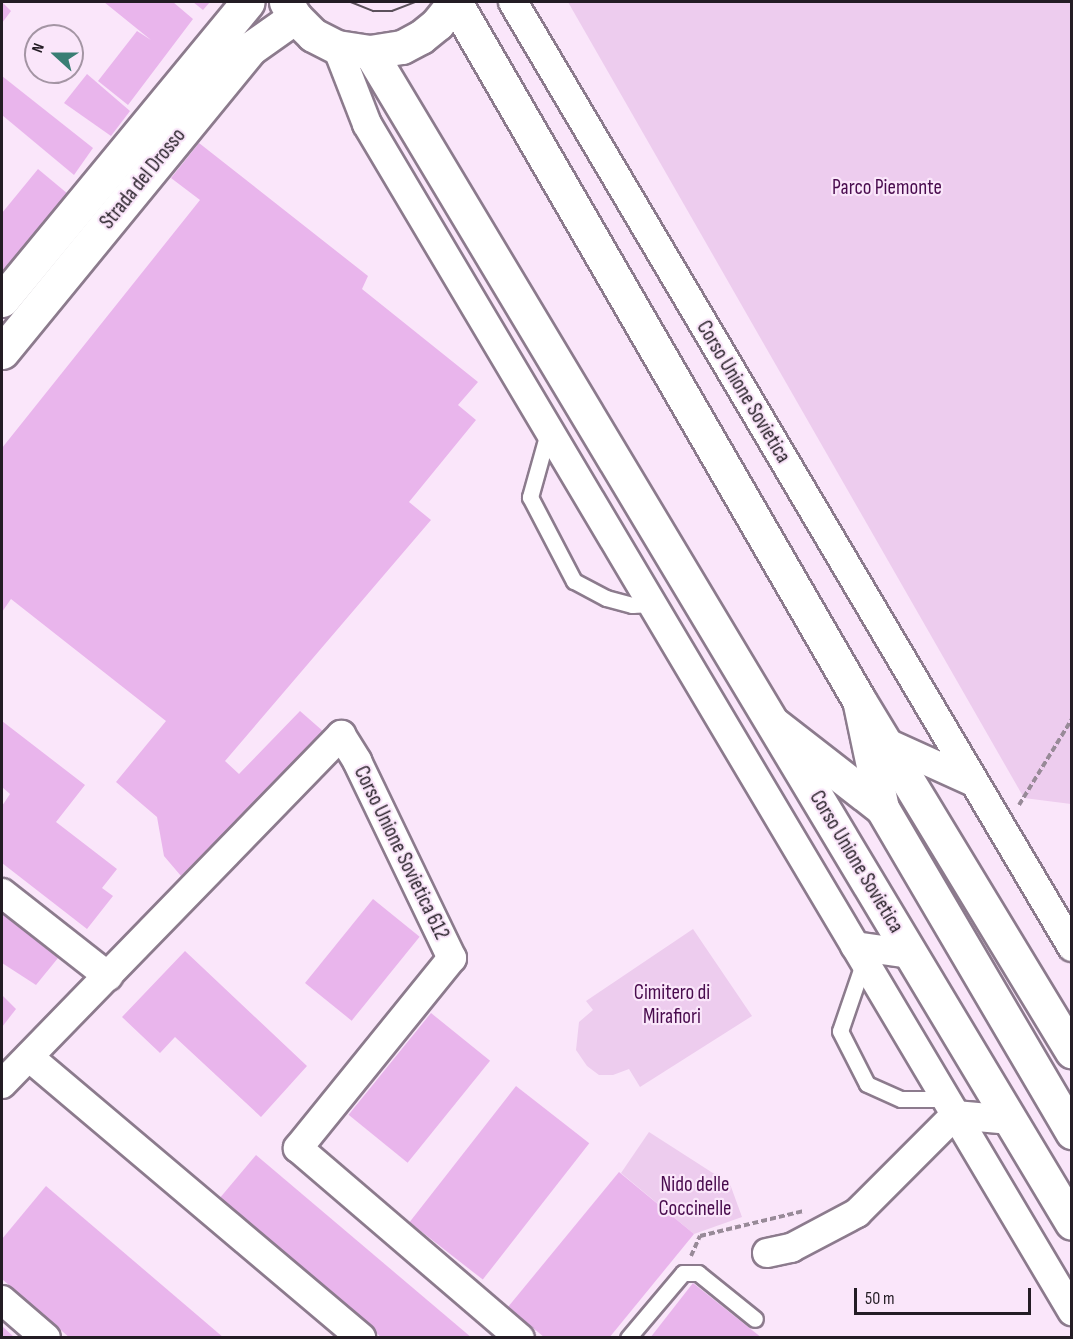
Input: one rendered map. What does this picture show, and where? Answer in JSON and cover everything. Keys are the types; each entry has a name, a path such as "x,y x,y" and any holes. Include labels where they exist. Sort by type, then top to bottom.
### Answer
{"main road":[{"name":"Strada del Drosso","path":"2,300 248,2"},
{"path":"291,10 313,35 337,47 370,52 402,47 421,37 437,24 455,2 859,700 1071,1052"},
{"name":"Strada del Drosso","path":"2,352 251,48 291,10"},
{"name":"Corso Unione Sovietica","path":"370,52 1071,1223"},
{"path":"859,700 882,808 1071,1132"},
{"path":"772,723 882,808"}],"street":[{"name":"Corso Unione Sovietica","path":"513,2 1071,947"},
{"name":"Corso Unione Sovietica","path":"337,47 367,124 1071,1311"},
{"path":"544,422 560,369"},
{"name":"Corso Unione Sovietica 612","path":"3,1080 108,976 341,735 357,761 452,958 298,1148 520,1338"},
{"path":"885,742 973,782"},
{"path":"2,893 108,976"},
{"name":"Corso Unione Sovietica","path":"860,954 911,954"},
{"path":"28,1057 361,1338"},
{"path":"767,1253 791,1248 857,1213 950,1107 1011,1120"},
{"path":"2,1300 46,1338"}],"lane":[{"path":"544,422 530,497 574,581 606,598 632,605 652,604"},
{"path":"860,954 840,1031 867,1084 901,1099 950,1107"},
{"path":"628,1338 683,1273 698,1273 755,1319"}],"path":[{"path":"1003,831 1071,719"},
{"path":"683,1273 700,1236 748,1222"}],"green space":[{"name":"Parco Piemonte","path":"568,2 1071,2 1071,804 1024,798"},
{"name":"Cimitero di Mirafiori","path":"693,929 752,1016 640,1087 629,1069 613,1075 599,1075 587,1066 576,1050 579,1022 593,1010 586,1001"},
{"name":"Nido delle Coccinelle","path":"649,1132 730,1184 742,1217 694,1234 621,1173"}],"building":[{"path":"2,2 11,11 2,23"},
{"path":"104,2 173,2 193,19 128,105 98,81 137,31 151,40"},
{"path":"193,2 210,2 203,10"},
{"path":"87,74 130,111 111,136 64,103 79,84 84,84"},
{"path":"2,76 93,148 74,175 2,115"},
{"path":"199,143 368,276 362,289 478,382 458,405 476,420 409,502 431,520 225,761 239,774 300,711 324,732 181,876 164,856 157,817 116,782 166,721 11,599 2,612 2,448 200,200 171,178"},
{"path":"38,169 68,194 2,275 2,213"},
{"path":"2,721 85,785 56,822 117,869 102,888 113,896 87,929 2,863 2,806 10,794 2,787"},
{"path":"373,899 420,937 352,1021 305,983"},
{"path":"2,912 58,958 36,985 2,963"},
{"path":"185,951 307,1066 261,1117 175,1037 160,1053 122,1017"},
{"path":"2,995 16,1009 2,1027"},
{"path":"431,1013 490,1061 408,1163 349,1115"},
{"path":"516,1086 589,1143 483,1280 409,1222"},
{"path":"256,1155 472,1338 382,1338 219,1199"},
{"path":"619,1172 694,1234 609,1338 545,1338 508,1307"},
{"path":"46,1186 224,1338 70,1338 2,1279 2,1239"},
{"path":"693,1283 762,1338 650,1338"},
{"path":"2,1326 15,1338 2,1338"}],"tram line":[{"path":"351,2 373,11 392,11 415,2"}]}
